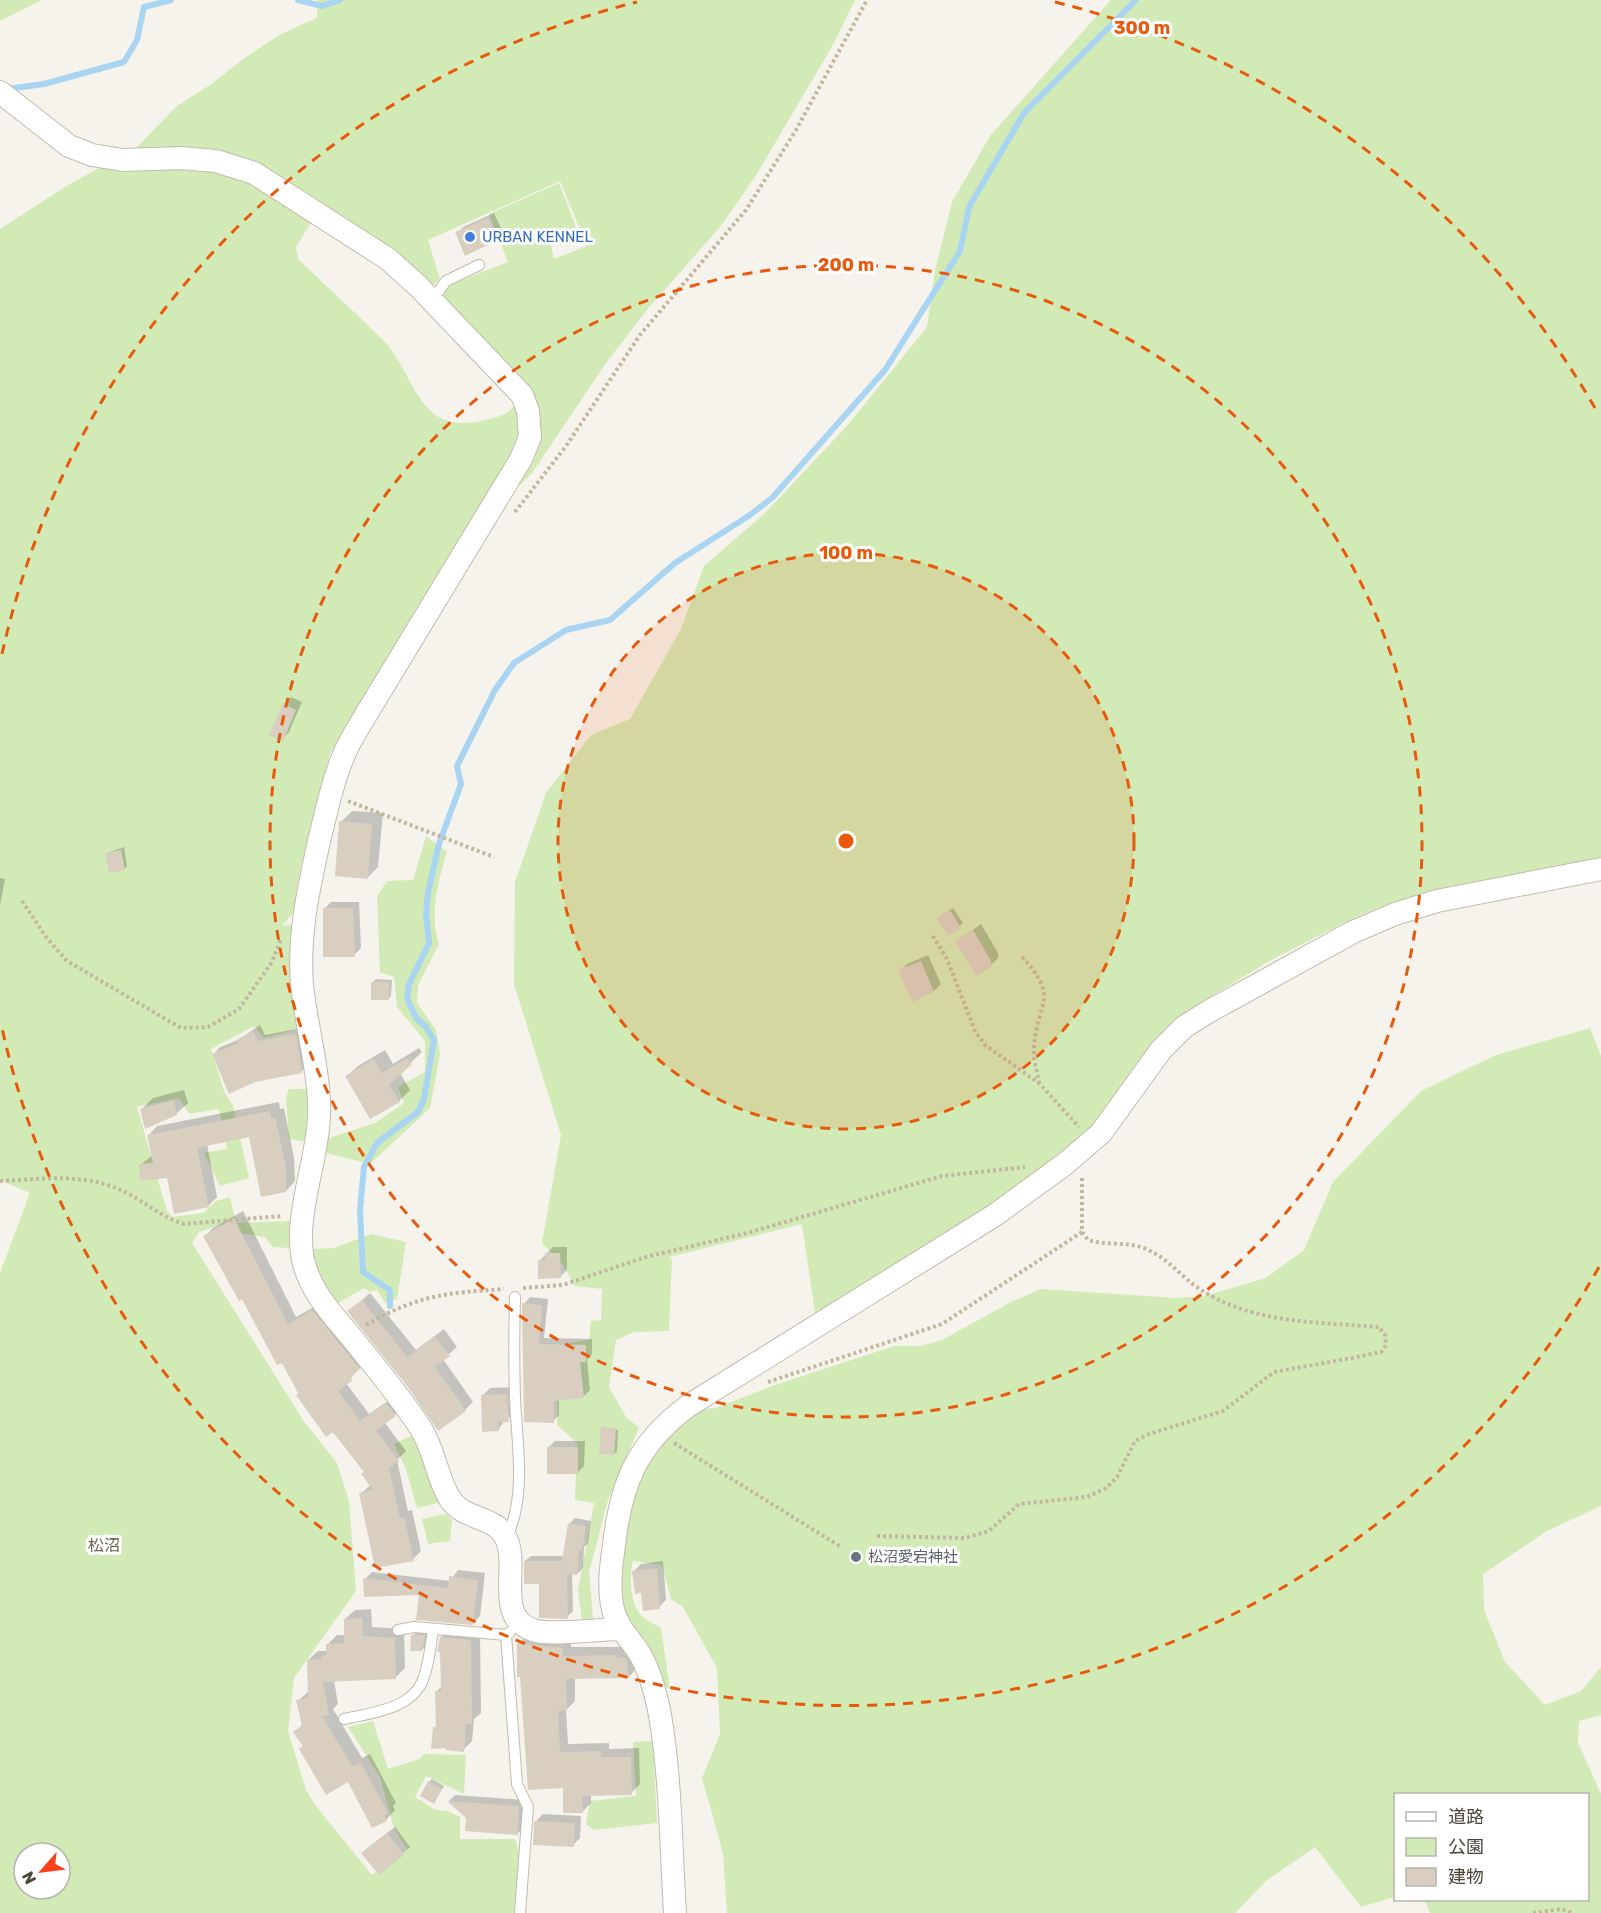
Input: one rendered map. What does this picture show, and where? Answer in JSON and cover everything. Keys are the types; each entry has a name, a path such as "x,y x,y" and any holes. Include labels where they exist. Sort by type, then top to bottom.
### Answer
{"street":[{"path":"0,92 69,146 92,155 123,160 181,158 216,161 254,173 388,260 432,301 522,395 528,411 530,437 521,459 367,713 344,755 330,796 303,913 300,945 302,985 320,1113 317,1147 301,1238 303,1260 311,1285 323,1304 350,1335 420,1427 432,1448 449,1498 459,1508 497,1527 506,1539 510,1553 510,1602 513,1630 535,1632 621,1629"},
{"path":"675,1913 661,1721 642,1656 621,1629 613,1609 610,1571 618,1514 636,1461 656,1432 688,1406 995,1215 1087,1145 1107,1125 1161,1050 1184,1027 1353,932 1395,914 1437,901 1601,869"}],"lane":[{"path":"432,301 446,280 479,265"},
{"path":"506,1539 516,1516 520,1487 514,1364 516,1293"},
{"path":"398,1629 414,1627 433,1631 513,1630 517,1784 528,1807 520,1913"},
{"path":"344,1719 390,1709 418,1689 424,1680 433,1631"}],"path":[{"path":"509,519 542,479 640,335 746,210 796,130 867,0"},
{"path":"330,796 370,808 494,857"},
{"path":"22,901 40,930 67,961 181,1028 208,1027 238,1009 272,962 284,932 293,920 303,913"},
{"path":"877,1536 965,1538 989,1531 1019,1504 1087,1497 1106,1488 1117,1477 1135,1441 1149,1434 1223,1411 1274,1372 1316,1367 1381,1352 1386,1345 1386,1335 1379,1327 1284,1320 1245,1312 1200,1290 1167,1260 1149,1250 1136,1245 1088,1240 1083,1232 1087,1145 1039,1083 985,1045 975,1031 947,959 933,936"},
{"path":"1022,957 1037,973 1045,990 1034,1047 1039,1083"},
{"path":"516,1293 573,1282 646,1257 751,1232 942,1176 1032,1167"},
{"path":"0,1181 61,1178 94,1181 128,1194 172,1221 184,1224 304,1215"},
{"path":"762,1385 942,1324 1083,1232"},
{"path":"350,1335 397,1307 422,1298 505,1289"},
{"path":"656,1432 842,1547"},
{"path":"1533,1913 1562,1908 1572,1913"}],"green space":[{"path":"0,0 42,0 0,21"},
{"path":"317,0 855,0 834,43 755,177 720,227 646,311 606,363 532,473 450,554 330,754 300,871 293,913 282,926 295,924 298,1029 264,1038 254,1026 211,1049 224,1091 233,1106 249,1178 220,1186 204,1153 227,1149 219,1109 189,1114 179,1098 137,1107 167,1211 173,1217 203,1213 216,1201 230,1197 236,1223 291,1221 289,1248 273,1247 265,1237 240,1233 228,1238 220,1225 199,1232 192,1243 303,1420 337,1463 349,1501 356,1591 294,1678 288,1731 306,1790 315,1805 372,1875 407,1849 394,1828 380,1777 348,1727 373,1721 388,1769 419,1759 424,1754 466,1755 464,1794 426,1776 415,1797 436,1810 448,1811 460,1817 460,1839 515,1839 519,1851 515,1913 0,1913 0,1273 30,1193 0,1180 0,229 65,187 138,146 177,106 279,35 317,18","holes":["560,181 587,246 554,259 550,241 577,230 559,183 489,214 508,262 454,283 444,292 443,301 525,393 506,413 481,421 460,423 443,419 431,411 384,341 298,259 296,247 312,221 430,287 440,279 428,240"]},
{"path":"1111,0 1601,0 1601,865 1388,904 1356,917 1271,960 1189,1010 1147,1053 1089,1135 1020,1187 815,1313 802,1224 669,1257 672,1260 669,1331 634,1332 616,1340 609,1387 626,1417 639,1428 608,1500 589,1572 593,1618 589,1621 582,1620 578,1591 594,1503 575,1500 577,1443 557,1425 558,1369 569,1343 589,1340 591,1321 601,1320 602,1289 575,1286 563,1265 542,1243 561,1135 514,984 515,882 546,793 591,735 630,719 681,629 704,566 764,514 847,426 927,327 935,270 952,202 990,136"},
{"path":"426,836 447,852 438,886 435,909 439,944 418,985 417,1003 436,1030 440,1054 430,1108 370,1164 326,1153 326,1139 375,1123 404,1103 398,1087 425,1072 425,1041 397,1007 394,977 380,972 377,896 387,881 413,880"},
{"path":"1590,1028 1601,1056 1601,1506 1547,1531 1483,1574 1484,1610 1505,1662 1545,1705 1581,1691 1601,1667 1601,1715 1579,1721 1578,1743 1601,1794 1601,1913 1430,1913 1425,1901 1589,1901 1589,1793 1394,1793 1394,1897 1361,1907 1315,1847 1266,1881 1235,1913 727,1913 723,1853 702,1778 720,1734 717,1668 683,1607 671,1599 662,1565 633,1561 631,1589 634,1603 640,1614 661,1628 670,1689 665,1687 619,1602 622,1556 632,1500 645,1462 663,1440 699,1410 716,1408 772,1386 894,1346 921,1346 942,1340 1011,1302 1041,1289 1176,1298 1204,1296 1266,1278 1304,1250 1333,1182 1421,1091 1496,1055"},
{"path":"289,1089 309,1089 308,1142 289,1139 286,1098"},
{"path":"371,1234 406,1242 397,1299 385,1303 377,1290 370,1292 364,1288 335,1305 315,1266 313,1249 334,1248"},
{"path":"415,1434 441,1502 417,1508 406,1469 394,1444"},
{"path":"446,1514 452,1520 450,1541 428,1544 422,1519"},
{"path":"653,1741 657,1823 594,1830 586,1824 590,1801 636,1796 633,1742"}],"building":[{"name":"URBAN KENNEL","path":"488,218 498,240 465,256 455,232"},
{"path":"283,703 296,710 283,741 269,735"},
{"path":"339,821 372,824 368,879 335,876"},
{"path":"121,850 125,870 109,873 105,853"},
{"path":"323,908 353,908 355,957 323,957"},
{"path":"950,910 961,928 948,936 937,918"},
{"path":"973,930 991,961 991,967 976,976 955,941"},
{"path":"921,961 934,992 912,1002 898,970"},
{"path":"371,982 389,982 389,1000 371,1000"},
{"path":"253,1031 258,1041 296,1034 302,1073 255,1082 229,1094 212,1054 238,1043 236,1040"},
{"path":"407,1058 412,1064 389,1085 400,1102 370,1119 345,1076 374,1059 382,1073"},
{"path":"174,1100 177,1115 145,1129 140,1109"},
{"path":"270,1111 271,1118 275,1117 286,1167 286,1192 261,1197 249,1137 197,1148 209,1207 174,1214 167,1178 140,1181 139,1164 153,1163 147,1135"},
{"path":"234,1218 288,1324 312,1310 360,1369 350,1377 353,1380 338,1391 360,1421 386,1403 396,1416 376,1430 399,1461 389,1468 400,1518 404,1517 414,1561 375,1568 359,1493 373,1490 361,1474 364,1472 333,1432 326,1437 296,1395 298,1393 282,1363 277,1365 242,1299 239,1301 203,1236"},
{"path":"545,1253 560,1253 561,1278 538,1279 538,1260 545,1260"},
{"path":"362,1300 407,1357 435,1336 450,1356 435,1367 466,1411 438,1431 408,1387 347,1311"},
{"path":"522,1303 542,1305 539,1344 586,1345 586,1362 580,1362 584,1398 554,1401 554,1423 524,1422"},
{"path":"507,1394 509,1422 498,1422 499,1431 482,1432 481,1395"},
{"path":"601,1427 616,1428 614,1455 599,1454"},
{"path":"547,1447 578,1447 578,1474 547,1474"},
{"path":"568,1523 586,1526 582,1551 579,1550 577,1575 567,1574 568,1619 539,1618 539,1584 524,1584 524,1561 562,1561"},
{"path":"657,1568 660,1609 643,1611 641,1593 635,1594 632,1571"},
{"path":"449,1576 478,1580 473,1625 416,1620 419,1595 364,1597 363,1578 448,1588"},
{"path":"362,1618 363,1636 395,1638 396,1679 323,1682 329,1715 322,1716 352,1766 361,1763 388,1813 384,1815 387,1821 372,1828 348,1782 326,1795 299,1749 303,1746 293,1732 302,1726 296,1700 308,1698 307,1660 321,1659 321,1656 326,1655 326,1644 344,1643 344,1619"},
{"path":"411,1635 425,1635 422,1651 410,1651"},
{"path":"440,1637 471,1640 472,1724 466,1724 464,1752 445,1750 446,1748 431,1749 433,1727 436,1727 435,1691 441,1691 440,1652 437,1652"},
{"path":"517,1643 563,1648 563,1656 616,1655 616,1658 626,1658 629,1678 566,1679 567,1711 558,1711 560,1752 601,1751 601,1757 631,1757 632,1795 582,1796 583,1813 563,1813 563,1788 528,1790 520,1677 517,1677"},
{"path":"428,1781 442,1789 434,1804 420,1796"},
{"path":"447,1801 519,1806 518,1835 465,1831 466,1818"},
{"path":"534,1821 575,1823 574,1847 533,1845"},
{"path":"387,1833 404,1855 379,1875 361,1853"}],"waterway":[{"path":"7,89 44,84 124,62 137,40 144,7 171,0"},
{"path":"298,0 322,6 340,0"},
{"path":"390,1306 390,1290 363,1272 360,1210 364,1167 377,1143 418,1112 424,1099 434,1040 426,1027 417,1019 407,999 409,984 429,943 426,914 428,893 439,844 461,784 457,766 495,690 514,663 566,630 610,620 675,563 750,515 772,498 885,370 960,251 969,207 1024,113 1136,0"}],"place":[{"name":"URBAN KENNEL","path":"470,237"},
{"name":"松沼愛宕神社","path":"856,1557"}],"district":[{"name":"松沼","path":"104,1545"}]}
